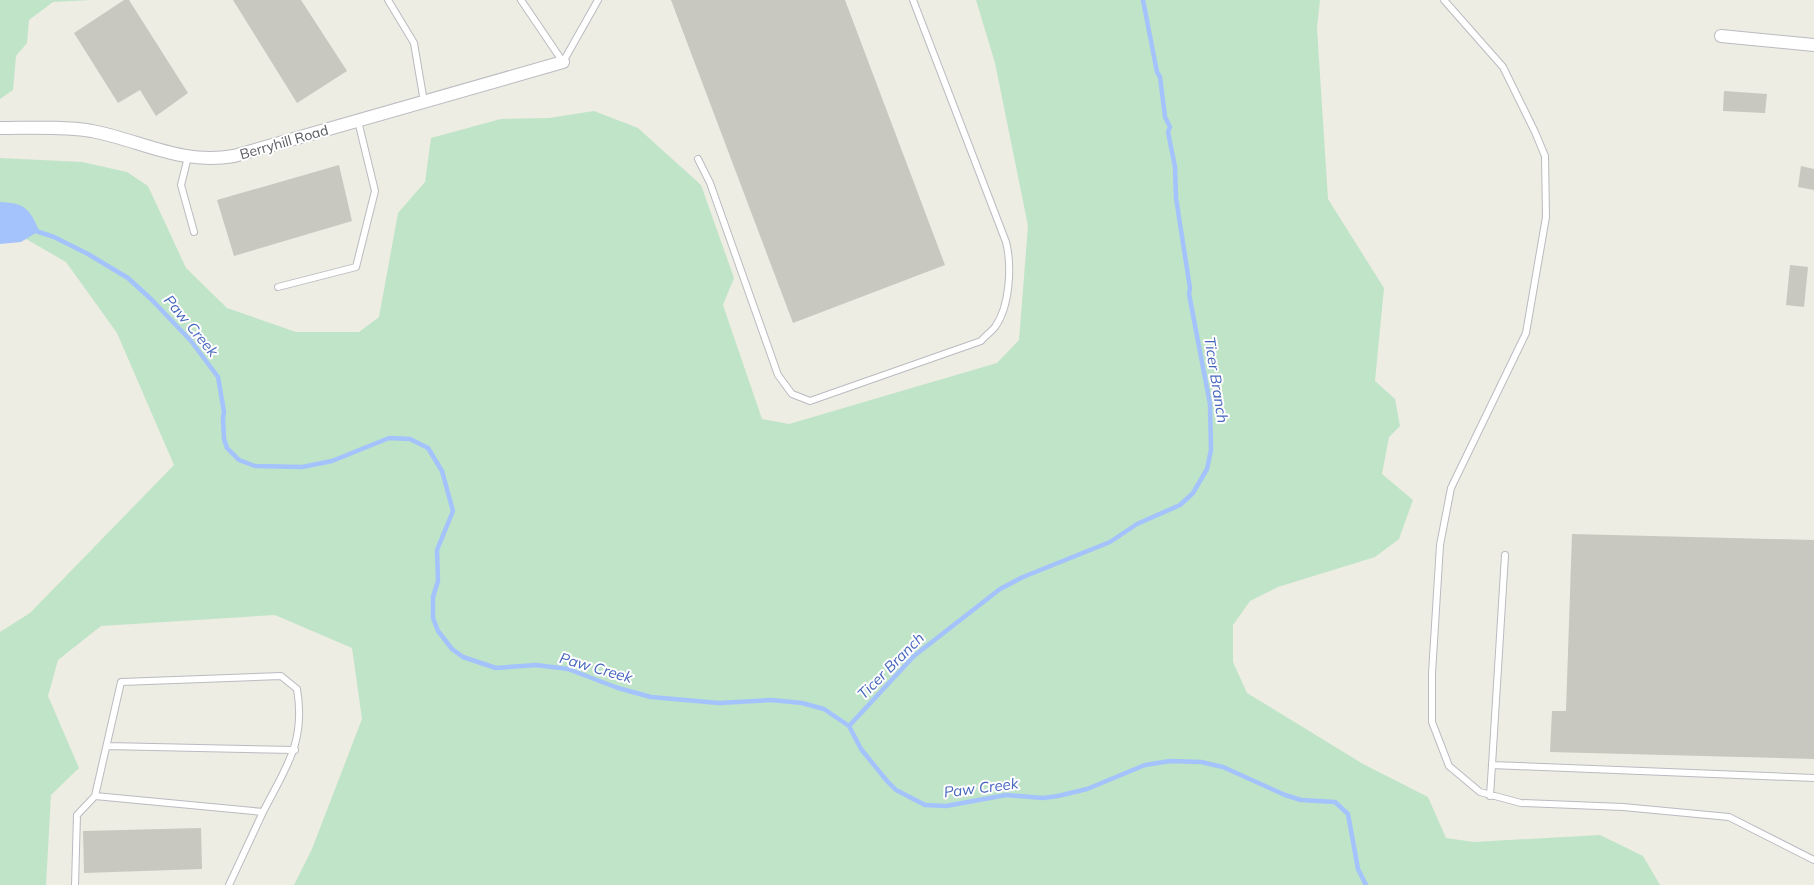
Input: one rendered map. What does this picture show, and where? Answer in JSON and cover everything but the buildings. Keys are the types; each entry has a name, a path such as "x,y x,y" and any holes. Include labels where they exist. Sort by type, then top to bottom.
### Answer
{"street":[{"path":"1721,36 1814,45"},
{"name":"Berryhill Road","path":"0,128 86,130 188,157 215,159 234,156 563,62"}],"lane":[{"path":"388,0 414,43 424,102"},
{"path":"521,0 563,62 598,0"},
{"path":"698,159 710,183 778,375 792,394 810,401 981,341 996,326 1007,296 1010,258 913,0"},
{"path":"1444,0 1503,67 1545,156 1546,217 1526,333 1451,488 1440,545 1432,673 1432,722 1449,766 1480,792 1521,803 1623,807 1728,818 1814,860"},
{"path":"278,287 356,267 375,191 358,121"},
{"path":"188,157 181,185 194,232"},
{"path":"1490,796 1505,555"},
{"path":"75,885 77,814 95,796 121,682 281,676 296,689 300,710 295,750 263,812 229,885"},
{"path":"107,746 295,750"},
{"path":"1492,765 1814,778"},
{"path":"95,796 263,812"}],"green space":[{"path":"0,0 91,0 53,2 29,20 27,43 16,56 13,90 0,99"},
{"path":"976,0 1320,0 1317,28 1328,199 1384,288 1375,381 1395,399 1400,426 1389,437 1382,474 1413,500 1399,539 1375,557 1278,587 1250,601 1233,625 1233,662 1247,693 1363,764 1428,797 1446,838 1474,842 1600,835 1643,856 1660,885 294,885 312,849 362,719 352,648 275,615 101,626 58,660 48,696 79,768 51,795 46,885 0,885 0,632 30,613 174,465 117,333 66,262 0,224 0,158 82,162 127,172 148,186 186,268 227,308 296,332 359,332 379,317 398,213 425,182 431,138 501,119 549,118 594,111 638,128 701,185 734,278 723,305 762,419 789,424 997,363 1019,340 1028,226 995,63"}],"water":[{"path":"0,202 15,204 26,209 33,217 39,231 21,242 0,244"}],"waterway":[{"name":"Ticer Branch","path":"849,726 914,656 1000,589 1023,577 1110,542 1137,524 1180,505 1193,493 1207,469 1211,450 1210,404 1189,294 1190,288 1176,198 1175,167 1168,132 1170,127 1165,117 1160,77 1157,72 1143,0"},
{"name":"Paw Creek","path":"33,230 54,237 88,254 128,278 191,341 218,377 224,412 224,439 227,448 239,460 255,466 302,467 332,461 389,438 410,439 428,448 442,471 453,511 437,550 438,581 433,597 433,618 438,631 452,649 463,657 496,668 536,665 568,669 618,688 651,697 719,703 771,700 802,703 824,709 849,726 861,749 896,790 925,805 946,806 1006,795 1043,798 1058,796 1087,789 1145,765 1170,761 1201,762 1223,767 1285,795 1301,800 1335,802 1348,814 1358,869 1366,885"}]}
